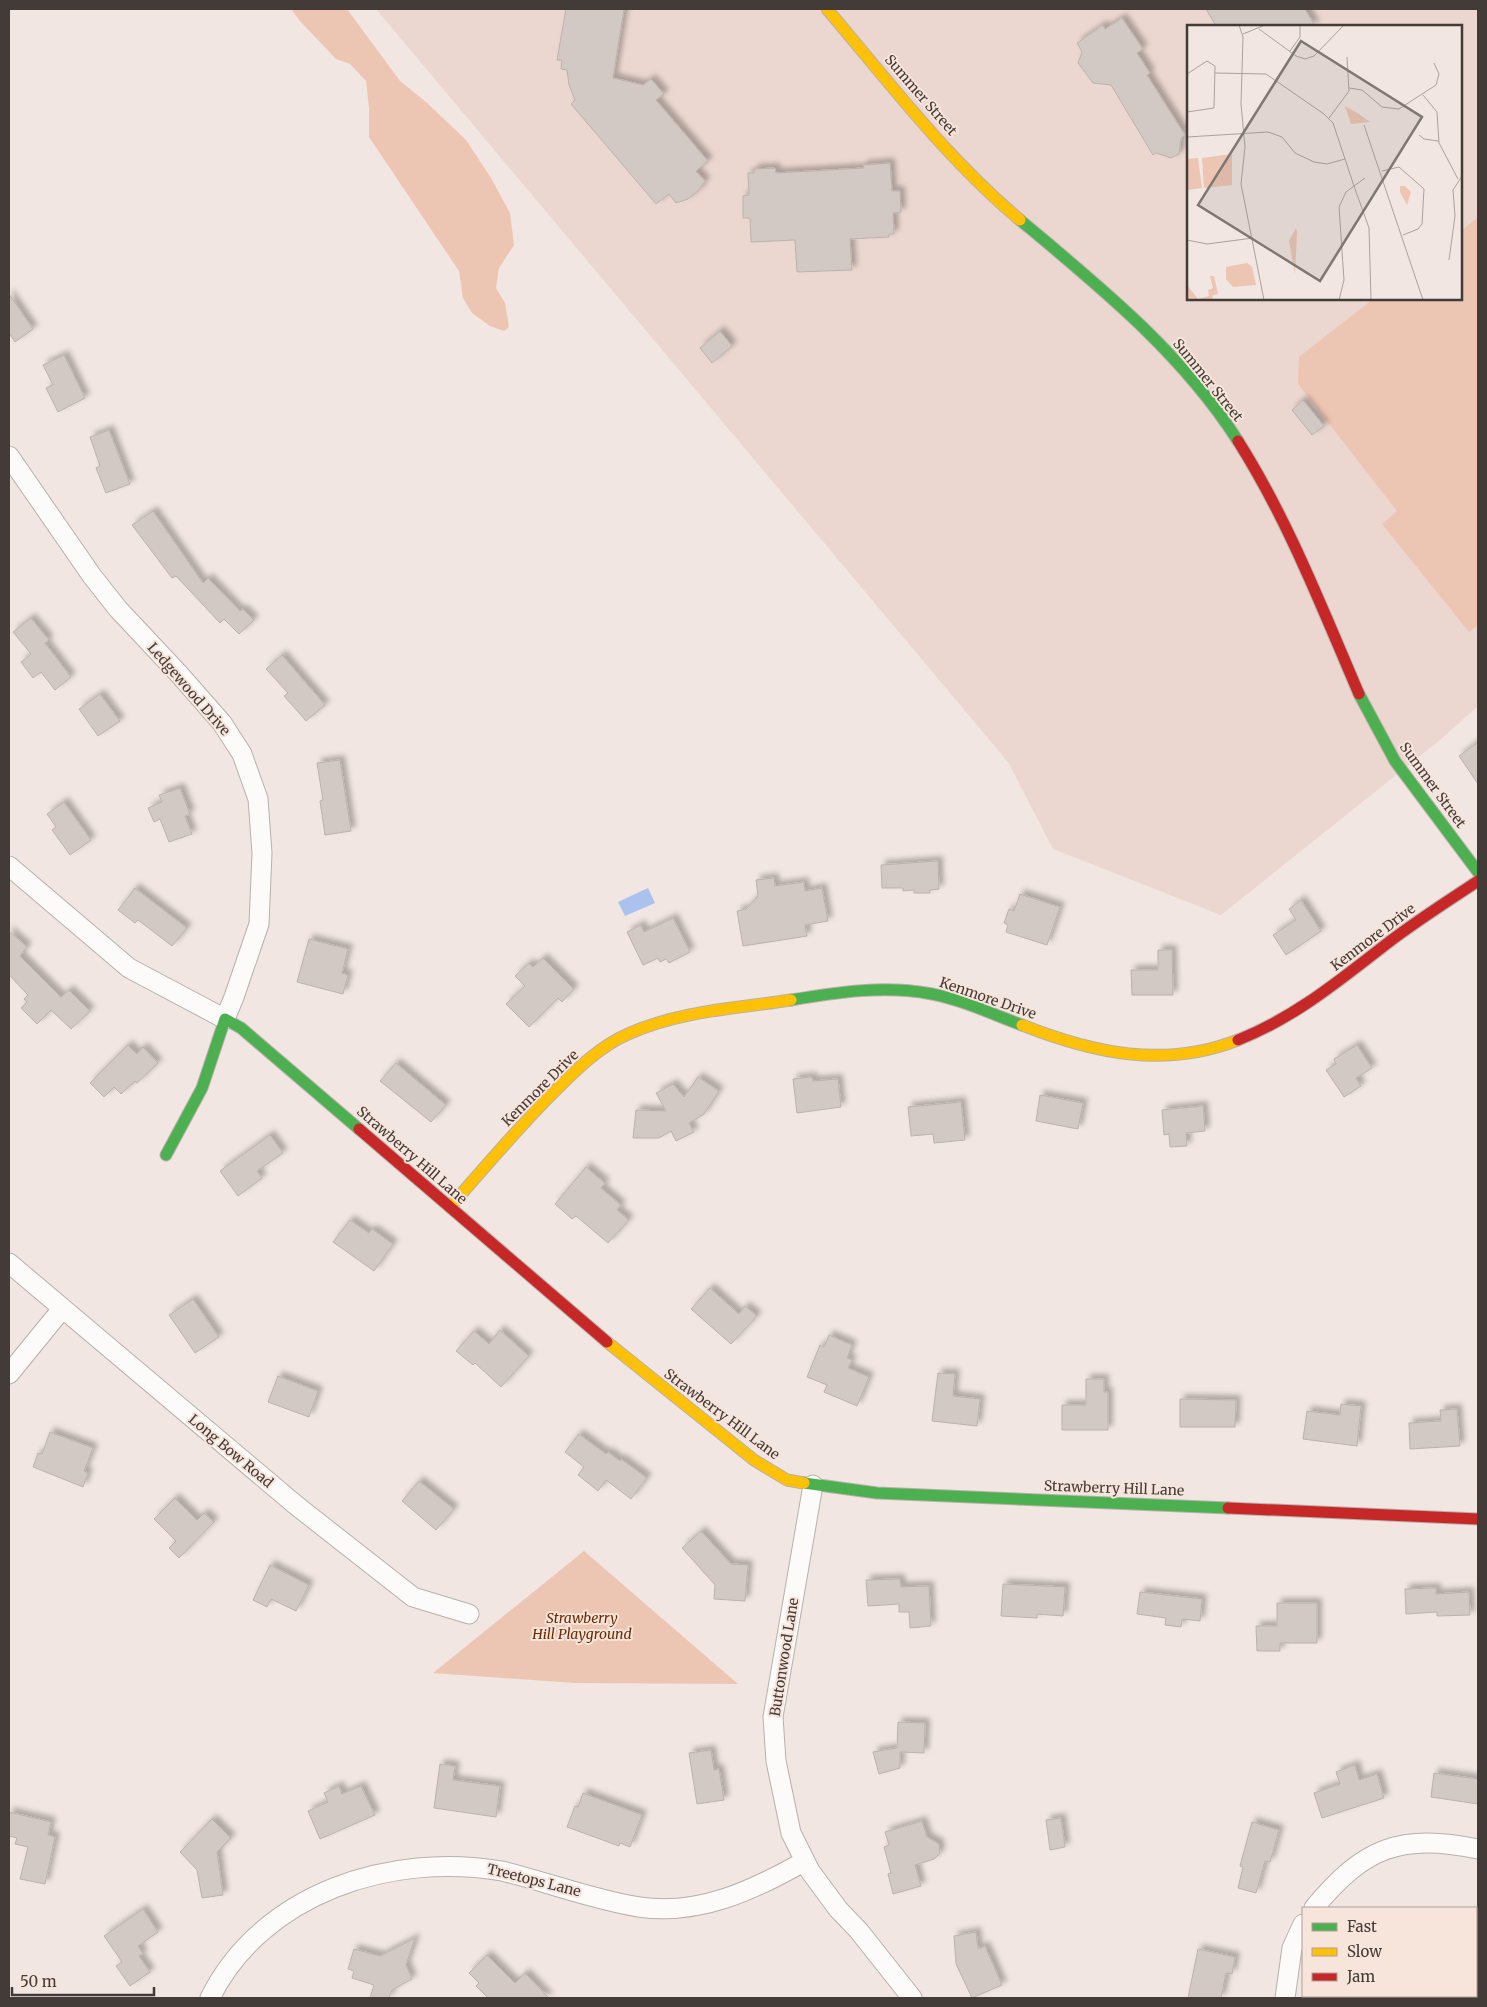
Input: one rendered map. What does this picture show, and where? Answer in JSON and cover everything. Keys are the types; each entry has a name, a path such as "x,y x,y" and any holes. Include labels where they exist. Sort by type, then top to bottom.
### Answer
{"street":[{"name":"Summer Street","path":"830,10 919,117 968,170 999,202 1113,299 1176,360 1224,418 1259,476 1285,525 1365,708 1395,761 1478,872"},
{"name":"Ledgewood Drive","path":"9,456 113,602 222,723 242,754 258,799 262,853 259,924 225,1019"},
{"path":"9,866 129,968 225,1019 202,1088 166,1155"},
{"name":"Kenmore Drive","path":"450,1207 530,1116 578,1067 610,1044 627,1035 665,1021 701,1013 857,989 886,989 916,991 952,999 1074,1044 1125,1055 1161,1055 1199,1051 1230,1044 1276,1025 1314,1000 1416,922 1478,880"},
{"name":"Strawberry Hill Lane","path":"225,1019 241,1028 610,1344 754,1460 787,1480 887,1494 1478,1519"},
{"name":"Long Bow Road","path":"9,1263 297,1506 413,1597 469,1614"},
{"path":"9,1374 62,1308"},
{"name":"Buttonwood Lane","path":"813,1485 772,1717 776,1761 791,1833 810,1872 838,1909 859,1931 912,1998"},
{"path":"1315,1907 1334,1884 1352,1867 1379,1852 1415,1842 1446,1842 1478,1849"},
{"name":"Treetops Lane","path":"210,1998 231,1963 248,1942 266,1926 311,1899 334,1888 380,1872 431,1866 480,1867 639,1907 680,1908 702,1905 752,1889 805,1861"},
{"path":"1285,1998 1292,1948 1302,1926"}],"shaded area":[{"path":"376,9 1478,9 1478,706 1440,740 1221,915 1053,849 1008,762"}],"green space":[{"path":"291,9 347,9 400,81 426,102 466,140 491,178 510,213 514,245 499,268 496,288 505,303 509,327 504,331 490,326 472,313 463,298 459,271 369,137 369,108 366,81 350,64 336,59"},
{"path":"1478,217 1478,625 1469,632 1382,524 1397,511 1298,384 1299,357 1372,300 1462,300 1462,230"},
{"name":"Strawberry Hill Playground","path":"584,1551 738,1684 575,1683 433,1673"}],"water":[{"path":"648,888 655,903 625,916 618,902"}],"building":[{"path":"566,9 624,9 613,78 643,85 651,79 664,94 656,100 708,161 696,171 705,181 699,190 688,199 676,203 669,194 656,204 571,104 575,100 569,85 567,70 561,69 562,60 557,60"},
{"path":"1206,9 1305,9 1314,25 1215,25"},
{"path":"1122,18 1143,49 1137,53 1150,73 1147,75 1185,135 1181,138 1179,154 1171,158 1156,153 1153,155 1111,85 1093,83 1078,63 1082,52 1077,43 1103,25 1105,29"},
{"path":"890,163 892,191 900,191 901,212 893,213 894,234 889,234 889,237 850,239 852,270 797,272 795,240 751,242 750,218 743,218 743,196 749,195 748,173 754,173 754,169 775,168 776,173 864,168 863,165"},
{"path":"9,294 33,329 15,342 9,333"},
{"path":"720,331 732,346 712,363 700,348"},
{"path":"64,355 85,398 58,412 46,388 53,385 43,365"},
{"path":"1303,400 1324,426 1312,435 1292,410"},
{"path":"109,430 130,484 106,493 96,468 100,466 90,437"},
{"path":"153,511 203,583 208,578 240,611 243,609 254,620 239,634 224,619 220,623 176,576 172,578 132,525"},
{"path":"31,618 49,640 45,643 71,677 55,690 41,672 33,678 21,662 31,654 13,632"},
{"path":"282,655 325,705 306,721 284,696 288,693 266,669"},
{"path":"100,694 120,721 98,736 79,709"},
{"path":"1478,742 1478,784 1459,756"},
{"path":"340,760 351,831 325,835 320,801 323,800 317,763"},
{"path":"180,788 190,814 185,816 192,834 169,842 160,819 154,822 148,808 162,802 159,795"},
{"path":"64,802 91,840 70,855 52,830 56,827 47,814"},
{"path":"938,861 939,889 930,890 930,893 914,893 914,890 903,891 903,888 882,888 881,865"},
{"path":"774,878 775,886 804,882 805,891 822,888 828,921 805,925 807,936 743,946 737,911 746,909 758,896 756,880"},
{"path":"135,888 187,928 172,946 138,920 135,923 118,910"},
{"path":"1020,894 1060,907 1047,945 1006,932 1008,925 1004,923 1009,909 1014,911"},
{"path":"1301,900 1321,931 1286,955 1273,935 1296,920 1289,909"},
{"path":"673,918 690,952 669,963 666,959 660,962 658,958 643,965 627,932 641,925 644,932"},
{"path":"9,931 27,947 20,956 61,997 69,990 90,1011 71,1029 51,1010 37,1024 21,1008 27,1002 24,999 28,995 9,975"},
{"path":"309,939 348,949 342,973 348,975 343,994 297,982"},
{"path":"1158,950 1172,950 1173,995 1132,995 1131,970 1158,970"},
{"path":"543,958 574,989 562,1002 558,998 529,1027 506,1004 525,986 515,976 529,963 533,967"},
{"path":"128,1045 137,1054 143,1047 158,1063 137,1083 135,1081 121,1094 114,1087 104,1097 90,1083"},
{"path":"1357,1045 1372,1068 1356,1078 1361,1086 1344,1097 1326,1070 1336,1064 1334,1059"},
{"path":"396,1063 446,1105 431,1122 380,1081"},
{"path":"698,1077 719,1091 704,1114 689,1123 694,1132 676,1141 671,1131 659,1138 633,1138 636,1110 666,1111 656,1093 673,1084 684,1097"},
{"path":"812,1077 813,1081 838,1079 841,1107 797,1113 793,1079"},
{"path":"1040,1095 1083,1103 1078,1129 1036,1121"},
{"path":"961,1102 965,1140 934,1143 933,1134 911,1136 908,1107"},
{"path":"1203,1106 1205,1131 1186,1133 1187,1146 1170,1147 1169,1134 1164,1135 1162,1110"},
{"path":"270,1135 283,1153 257,1171 262,1178 238,1196 220,1171"},
{"path":"586,1167 605,1183 601,1188 621,1205 617,1210 629,1220 608,1243 576,1216 572,1219 555,1204"},
{"path":"350,1220 369,1233 372,1229 393,1244 374,1271 333,1242"},
{"path":"710,1288 739,1314 745,1306 757,1316 731,1344 691,1309"},
{"path":"193,1299 219,1337 195,1353 169,1315"},
{"path":"500,1330 529,1356 501,1387 475,1363 473,1365 456,1351 474,1331 489,1344"},
{"path":"829,1335 852,1345 847,1358 852,1360 848,1368 869,1377 857,1406 824,1392 827,1385 807,1377 820,1345 824,1347"},
{"path":"938,1373 955,1374 953,1396 980,1399 977,1426 932,1421"},
{"path":"278,1376 318,1391 309,1417 268,1402"},
{"path":"1086,1379 1104,1379 1104,1392 1108,1392 1108,1430 1062,1430 1062,1405 1086,1405"},
{"path":"1180,1399 1236,1400 1235,1427 1180,1427"},
{"path":"1341,1404 1361,1406 1357,1446 1303,1439 1307,1411 1340,1415"},
{"path":"1457,1409 1460,1446 1410,1449 1409,1423 1441,1421 1440,1410"},
{"path":"50,1432 93,1448 84,1471 88,1473 83,1487 33,1467 38,1453 42,1454"},
{"path":"579,1434 606,1454 608,1452 620,1461 621,1459 647,1478 631,1499 606,1480 598,1491 578,1475 584,1467 565,1452"},
{"path":"419,1481 454,1509 436,1530 402,1501"},
{"path":"175,1498 197,1520 204,1513 214,1522 179,1558 169,1548 176,1541 154,1519"},
{"path":"701,1531 731,1564 748,1565 745,1601 714,1599 715,1585 682,1548"},
{"path":"270,1565 309,1585 296,1611 271,1599 267,1607 253,1600"},
{"path":"900,1579 901,1587 929,1586 931,1626 910,1628 909,1612 899,1612 899,1604 868,1606 866,1580"},
{"path":"1003,1584 1065,1587 1063,1616 1037,1614 1037,1618 1001,1616"},
{"path":"1436,1588 1436,1594 1469,1592 1470,1615 1437,1616 1437,1612 1406,1614 1405,1589"},
{"path":"1140,1592 1202,1599 1200,1621 1182,1619 1181,1627 1165,1625 1166,1618 1137,1614"},
{"path":"1277,1603 1317,1603 1317,1643 1280,1643 1280,1651 1257,1651 1256,1626 1277,1626"},
{"path":"898,1722 925,1723 924,1753 900,1752 900,1768 879,1774 873,1752 897,1748"},
{"path":"711,1750 714,1770 719,1769 724,1800 697,1804 689,1753"},
{"path":"440,1764 455,1766 453,1780 500,1786 496,1817 434,1808"},
{"path":"1355,1765 1359,1780 1377,1774 1384,1798 1322,1818 1314,1793 1340,1784 1336,1772"},
{"path":"1434,1773 1478,1779 1478,1804 1431,1797"},
{"path":"339,1786 342,1794 361,1786 375,1815 320,1839 308,1811 328,1802 324,1793"},
{"path":"583,1793 642,1815 630,1847 620,1843 619,1846 567,1827 575,1806 578,1807"},
{"path":"9,1812 51,1822 48,1835 55,1837 45,1884 20,1879 28,1847 15,1844 17,1838 9,1836"},
{"path":"1061,1818 1065,1847 1050,1850 1046,1820"},
{"path":"212,1819 231,1838 217,1852 223,1895 202,1898 197,1870 180,1852"},
{"path":"922,1821 927,1837 939,1844 940,1853 934,1859 915,1865 921,1886 893,1894 888,1874 891,1873 884,1847 889,1845 885,1832"},
{"path":"1252,1822 1279,1830 1270,1862 1265,1861 1256,1893 1238,1888 1243,1867 1240,1866"},
{"path":"143,1909 158,1932 138,1946 143,1954 139,1956 150,1972 130,1986 116,1966 122,1962 104,1936"},
{"path":"976,1932 978,1949 985,1946 1002,1985 972,1998 956,1964 954,1936"},
{"path":"415,1938 406,1965 412,1979 392,1990 389,1998 370,1998 374,1985 352,1978 354,1971 348,1969 354,1949 380,1956"},
{"path":"1198,1949 1235,1957 1232,1974 1226,1973 1221,1998 1188,1998"},
{"path":"487,1955 515,1983 525,1973 549,1998 488,1998 476,1986 479,1983 469,1973"}],"traffic: fast":[{"path":"1020,220 1138,322 1191,379 1216,409 1238,441"},
{"path":"1359,694 1395,761 1478,872"},
{"path":"791,1000 826,994 862,991 914,991 955,1000 1022,1025"},
{"path":"166,1155 202,1088 225,1019 241,1028 359,1129"},
{"path":"804,1483 877,1493 1228,1508"}],"traffic: slow":[{"path":"827,9 919,119 968,171 1020,220"},
{"path":"450,1207 509,1139 555,1091 584,1063 616,1040 647,1026 688,1015 791,1000"},
{"path":"1022,1025 1075,1043 1129,1054 1183,1054 1210,1049 1238,1040"},
{"path":"607,1342 754,1460 787,1480 804,1483"}],"traffic: jam":[{"path":"1238,441 1289,533 1359,694"},
{"path":"1238,1040 1299,1009 1411,926 1478,881"},
{"path":"359,1129 607,1342"},
{"path":"1228,1508 1478,1519"}]}
